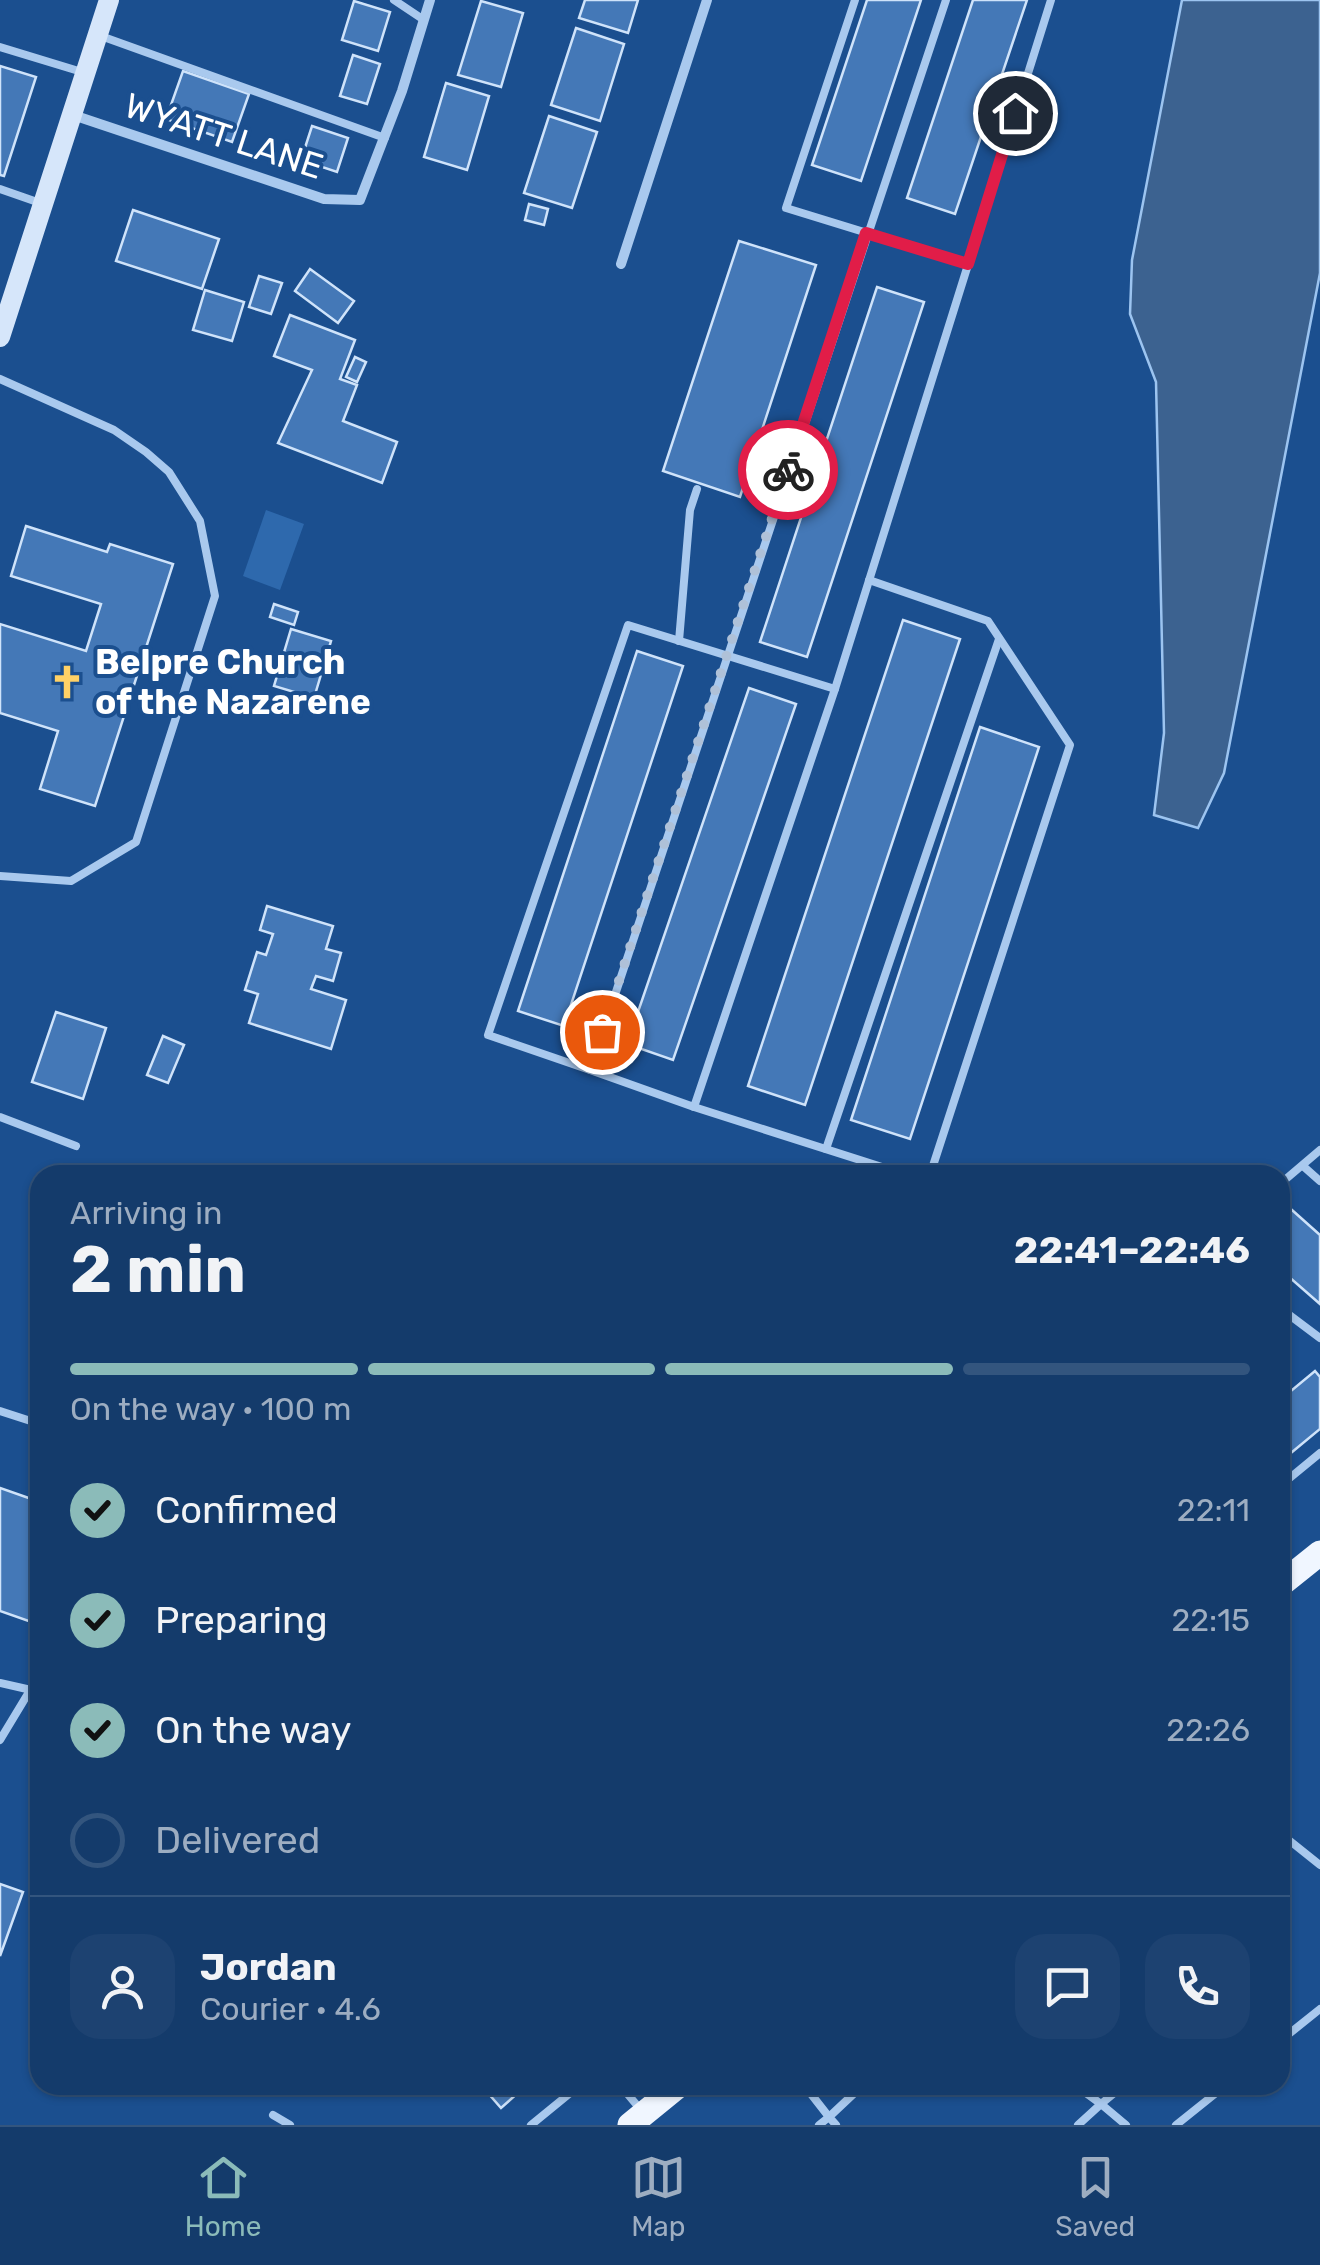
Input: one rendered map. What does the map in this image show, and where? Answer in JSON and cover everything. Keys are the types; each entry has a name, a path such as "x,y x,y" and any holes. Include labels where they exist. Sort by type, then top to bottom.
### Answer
{"main road":[{"path":"1290,1578 1320,1553"},
{"path":"637,2119 667,2095"}],"street":[{"path":"0,337 110,0"},
{"path":"385,138 430,0"},
{"path":"621,264 707,0"},
{"name":"WYATT LANE","path":"73,115 324,199 360,200 385,138"}],"lane":[{"path":"394,0 424,20"},
{"path":"855,0 786,208 968,264"},
{"path":"590,1070 946,0"},
{"path":"694,1107 835,689 1051,0"},
{"path":"98,35 385,138"},
{"path":"0,47 86,73"},
{"path":"0,190 44,204"},
{"path":"0,379 114,430 169,472 200,521 215,596 136,842 71,880 0,876"},
{"path":"679,641 690,510 697,489"},
{"path":"869,580 988,622 1070,745 933,1165"},
{"path":"835,689 628,625 488,1035 876,1165"},
{"path":"826,1149 999,639"},
{"path":"0,1117 76,1146"},
{"path":"1290,1176 1320,1150"},
{"path":"1303,1166 1320,1181"},
{"path":"1290,1316 1320,1338"},
{"path":"0,1411 30,1421"},
{"path":"1290,1478 1320,1452"},
{"path":"0,1683 28,1692 0,1740"},
{"path":"1290,1841 1320,1865"},
{"path":"1290,2034 1320,2009"},
{"path":"532,2125 568,2095"},
{"path":"625,2095 637,2119"},
{"path":"812,2095 833,2121"},
{"path":"819,2125 833,2121 855,2095"},
{"path":"1089,2095 1126,2125"},
{"path":"1078,2125 1112,2095"},
{"path":"1176,2125 1214,2095"},
{"path":"272,2116 290,2125"}],"shaded area":[{"path":"1182,0 1320,0 1320,273 1224,773 1198,828 1154,815 1164,733 1156,382 1130,314 1132,260"},
{"path":"266,510 304,524 280,590 243,576"}],"building":[{"path":"585,0 638,0 628,33 579,18"},
{"path":"867,0 921,0 861,181 812,165"},
{"path":"973,0 1027,0 955,214 907,198"},
{"path":"354,1 390,12 378,51 342,40"},
{"path":"481,1 523,13 501,87 458,75"},
{"path":"576,28 624,44 600,121 551,105"},
{"path":"353,55 380,64 367,104 340,96"},
{"path":"0,66 36,77 4,176 0,175"},
{"path":"183,71 249,94 232,142 166,119"},
{"path":"446,83 489,96 467,170 424,157"},
{"path":"549,116 597,132 572,208 524,193"},
{"path":"312,126 348,138 337,172 301,160"},
{"path":"529,204 548,209 544,225 525,220"},
{"path":"133,210 219,239 202,289 116,261"},
{"path":"739,241 816,265 740,497 663,471"},
{"path":"310,269 354,301 338,323 295,291"},
{"path":"259,276 282,283 271,314 249,307"},
{"path":"877,287 924,302 807,657 760,642"},
{"path":"205,290 244,302 232,341 193,330"},
{"path":"290,315 355,340 340,379 357,385 343,421 397,442 382,483 278,443 312,370 274,356"},
{"path":"355,357 366,362 357,382 346,377"},
{"name":"Belpre Church of the Nazarene","path":"26,526 107,552 110,544 173,564 95,806 40,789 58,731 0,713 0,624 86,651 101,604 11,576"},
{"path":"274,604 298,612 294,625 270,617"},
{"path":"903,620 960,639 805,1105 748,1086"},
{"path":"291,629 331,641 314,698 274,686"},
{"path":"637,651 683,666 564,1026 518,1011"},
{"path":"749,688 796,704 673,1060 627,1044"},
{"path":"980,727 1039,747 910,1139 851,1120"},
{"path":"267,906 333,926 326,949 341,953 333,981 316,976 311,989 346,1000 331,1049 249,1023 258,994 245,990 257,952 266,955 273,934 260,930"},
{"path":"56,1012 106,1028 83,1099 32,1082"},
{"path":"163,1036 184,1045 168,1083 147,1075"},
{"path":"1292,1210 1320,1235 1320,1304 1290,1278"},
{"path":"1315,1371 1320,1377 1320,1429 1290,1454 1290,1392"},
{"path":"0,1488 30,1498 30,1622 0,1611"},
{"path":"0,1884 23,1892 0,1956"},
{"path":"490,2095 516,2095 501,2108"}],"way so far":[{"path":"602,1032 788,470"}],"place":[{"name":"Belpre Church of the Nazarene","path":"67,682"}],"route":[{"path":"788,470 866,233 968,264 1015,113"}]}
